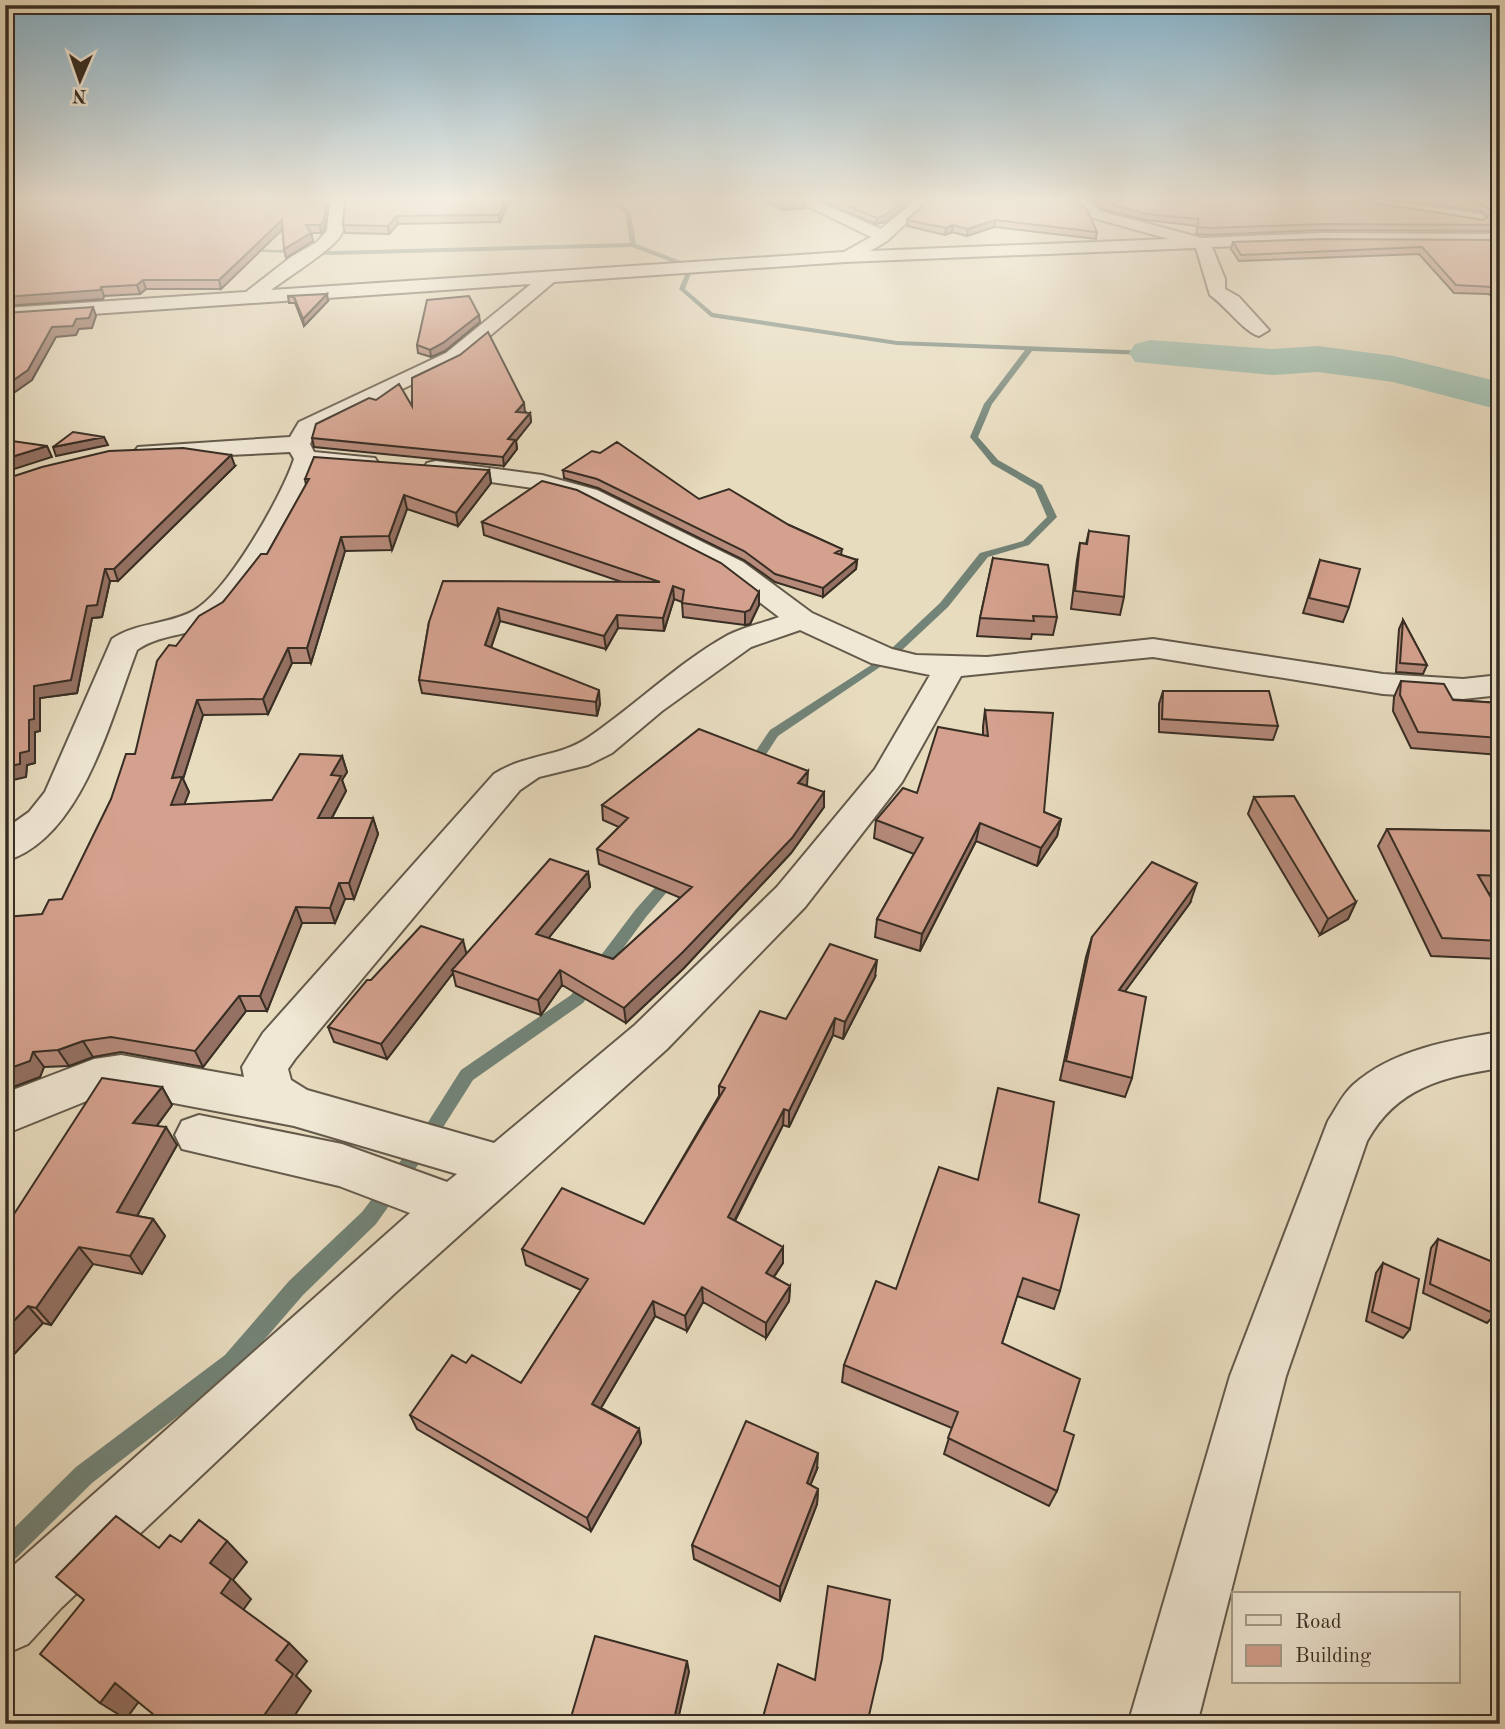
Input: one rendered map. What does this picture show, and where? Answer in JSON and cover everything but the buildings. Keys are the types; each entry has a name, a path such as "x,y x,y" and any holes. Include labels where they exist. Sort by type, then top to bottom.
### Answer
{"street":[{"path":"251,297 272,282"},
{"path":"5,314 461,282"},
{"path":"5,848 42,821 62,796 122,646 135,634 192,624 207,618 217,608 276,525 302,475 302,452 307,428 320,419 453,357 544,282"},
{"path":"1216,282 1216,291 1232,301 1259,330"},
{"path":"127,452 302,452 488,473 542,482 588,495 733,568 801,619 882,656 950,667 1153,648 1383,684 1463,689 1500,685"},
{"path":"293,1106 270,1091 265,1068 279,1046 507,782 527,769 576,757 600,746 650,704 740,641 801,619"},
{"path":"5,1621 422,1195 501,1166 651,1037 790,897 890,774 950,667"},
{"path":"1162,1724 1258,1376 1345,1135 1368,1100 1405,1072 1468,1054 1500,1050"},
{"path":"5,1114 94,1078 121,1074 293,1106 501,1166"},
{"path":"198,1135 342,1165 422,1195"}],"waterway":[{"path":"685,282 682,289 711,315 897,343 1150,353"},
{"path":"897,649 944,605 984,555 1026,543 1052,517 1039,487 995,462 974,437 988,404 1029,350"},
{"path":"1150,353 1273,362 1318,359 1394,369 1500,396"},
{"path":"751,767 774,733 879,663"},
{"path":"5,1553 84,1475 232,1362 296,1288 369,1218 424,1143 467,1075 577,999 641,913 672,877"}]}
